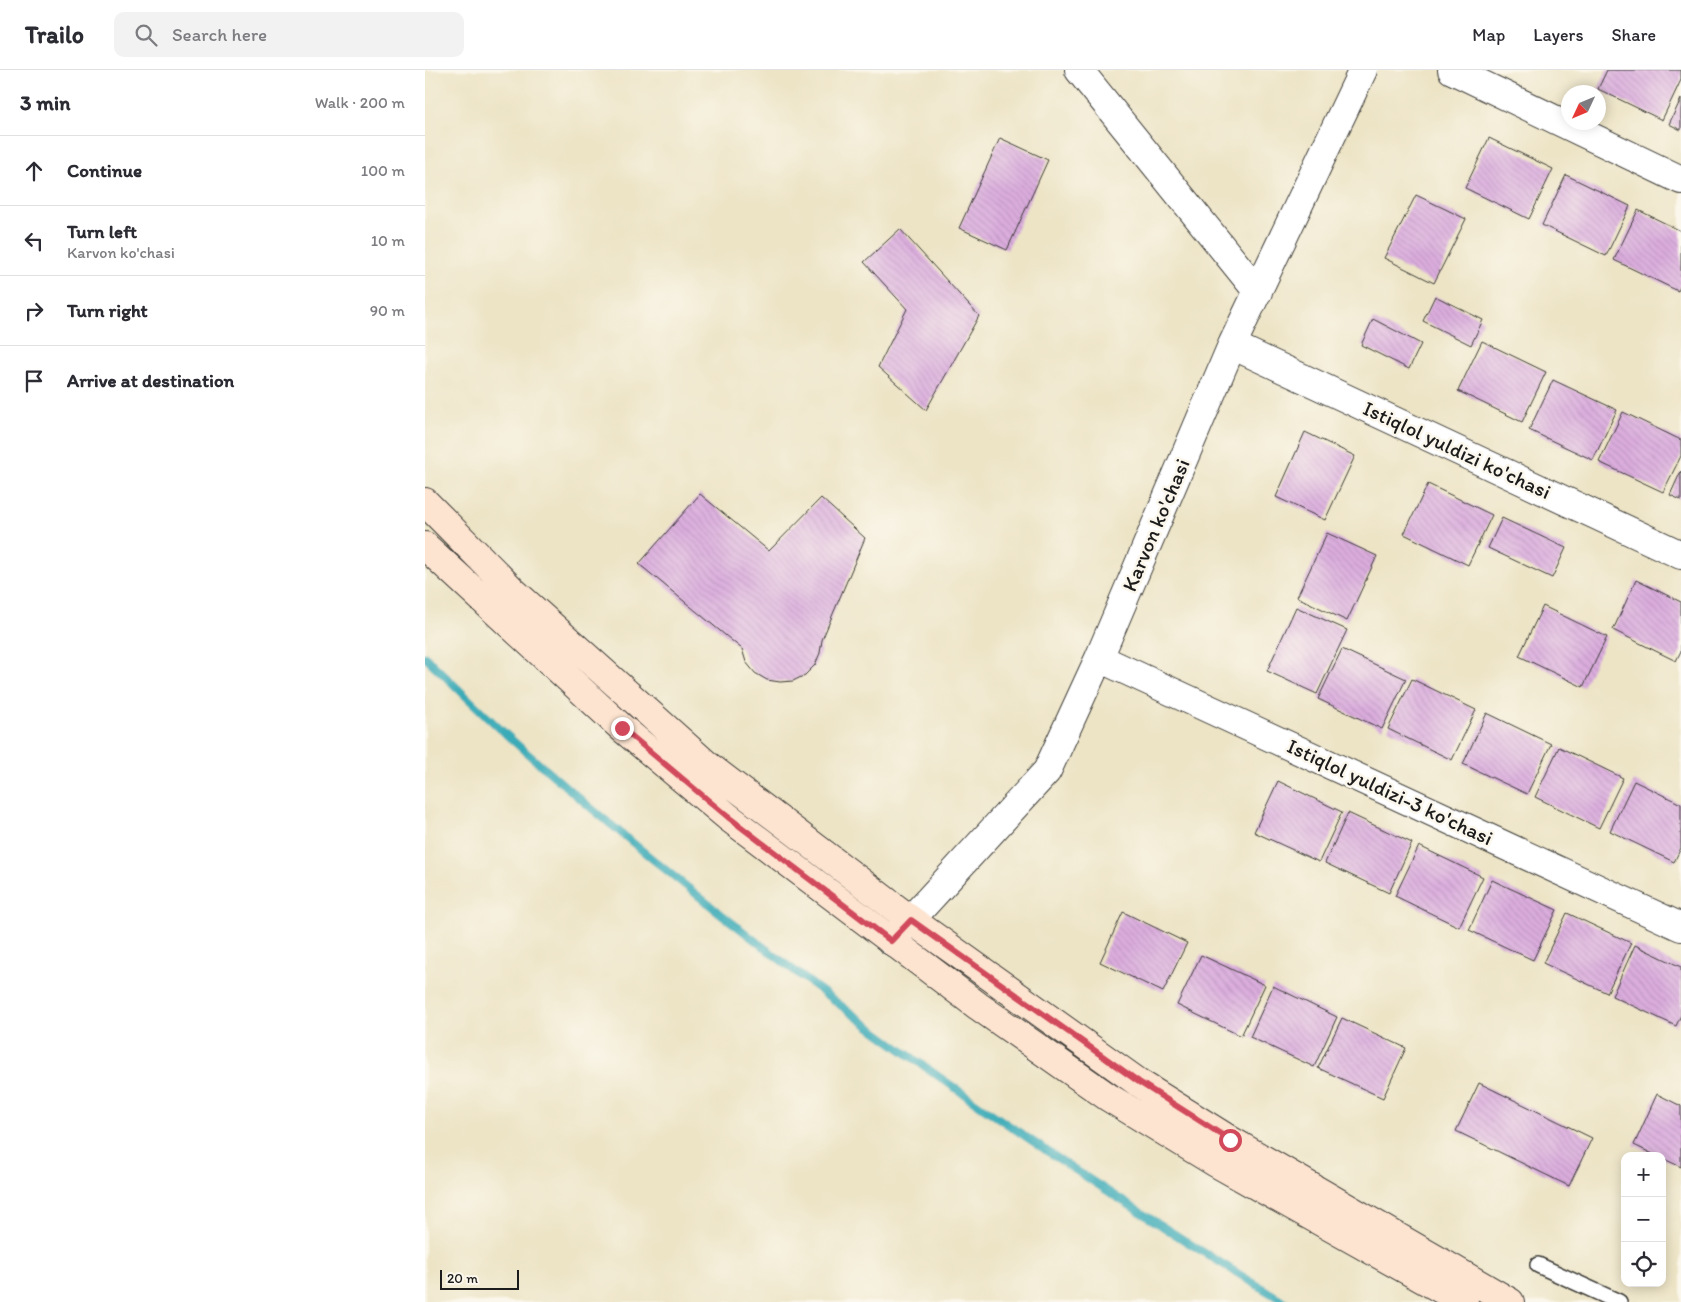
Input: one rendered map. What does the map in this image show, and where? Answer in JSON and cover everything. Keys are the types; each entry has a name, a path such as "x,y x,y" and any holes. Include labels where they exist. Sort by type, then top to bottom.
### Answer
{"main road":[{"path":"425,502 514,592 707,765 911,920 1139,1082 1230,1140 1510,1302"},
{"path":"425,546 622,728 728,817 978,1006 1108,1097 1217,1164 1464,1302"}],"street":[{"path":"1079,70 1258,292"},
{"name":"Karvon ko'chasi","path":"891,941 1047,771 1099,658 1232,345 1363,70"},
{"path":"1452,70 1681,180"},
{"name":"Istiqlol yuldizi ko'chasi","path":"1232,345 1681,555"},
{"name":"Istiqlol yuldizi-3 ko'chasi","path":"1099,658 1681,927"}],"lane":[{"path":"1538,1265 1619,1302"}],"building":[{"path":"1607,70 1681,70 1681,80 1662,120 1606,93 1606,85 1600,85"},
{"path":"1681,99 1681,130 1669,124"},
{"path":"1000,138 1048,160 1007,250 959,228"},
{"path":"1489,138 1553,169 1529,219 1465,188"},
{"path":"1566,175 1630,206 1606,256 1542,225"},
{"path":"1416,195 1466,219 1434,283 1384,258"},
{"path":"1638,210 1681,231 1681,285 1678,291 1614,260"},
{"path":"900,229 979,316 926,410 878,367 907,309 864,262"},
{"path":"1435,296 1483,320 1471,345 1423,321"},
{"path":"1373,319 1421,344 1409,369 1361,345"},
{"path":"1482,341 1546,372 1522,422 1458,391"},
{"path":"1553,380 1617,410 1593,460 1529,430"},
{"path":"1623,412 1681,440 1681,456 1663,492 1599,462"},
{"path":"1305,432 1355,456 1325,520 1276,497"},
{"path":"1681,471 1681,500 1670,495"},
{"path":"1428,484 1492,515 1468,565 1404,534"},
{"path":"700,494 769,551 821,498 865,538 822,640 820,653 815,665 805,675 793,681 780,682 767,680 755,673 746,662 742,649 639,564"},
{"path":"1502,518 1566,548 1552,578 1488,548"},
{"path":"1327,533 1377,556 1347,621 1297,597"},
{"path":"1636,580 1681,602 1681,651 1676,661 1613,630"},
{"path":"1543,606 1607,637 1583,687 1519,656"},
{"path":"1296,607 1347,630 1317,694 1267,671"},
{"path":"1342,649 1406,679 1382,729 1318,699"},
{"path":"1412,679 1476,710 1452,760 1388,729"},
{"path":"1487,713 1551,744 1527,794 1463,764"},
{"path":"1559,747 1623,778 1599,828 1535,797"},
{"path":"1278,781 1342,812 1319,862 1254,832"},
{"path":"1634,781 1681,804 1681,848 1674,862 1610,831"},
{"path":"1348,813 1412,843 1389,893 1325,863"},
{"path":"1419,846 1483,877 1459,927 1395,896"},
{"path":"1492,880 1557,910 1533,960 1469,930"},
{"path":"1123,912 1187,943 1163,992 1100,962"},
{"path":"1567,913 1631,943 1607,993 1543,963"},
{"path":"1635,945 1681,967 1681,1015 1676,1026 1612,996"},
{"path":"1201,955 1265,985 1241,1036 1177,1005"},
{"path":"1273,986 1337,1017 1314,1067 1250,1037"},
{"path":"1342,1018 1406,1048 1383,1098 1318,1068"},
{"path":"1479,1083 1592,1138 1569,1186 1456,1131"},
{"path":"1657,1094 1681,1106 1681,1167 1666,1160 1666,1152 1649,1152 1634,1145"}],"waterway":[{"path":"425,657 515,742 617,830 800,975 894,1045 1087,1178 1285,1302"}],"route":[{"path":"622,728 728,817 891,941 911,920 1051,1022 1139,1082 1230,1140"}]}
